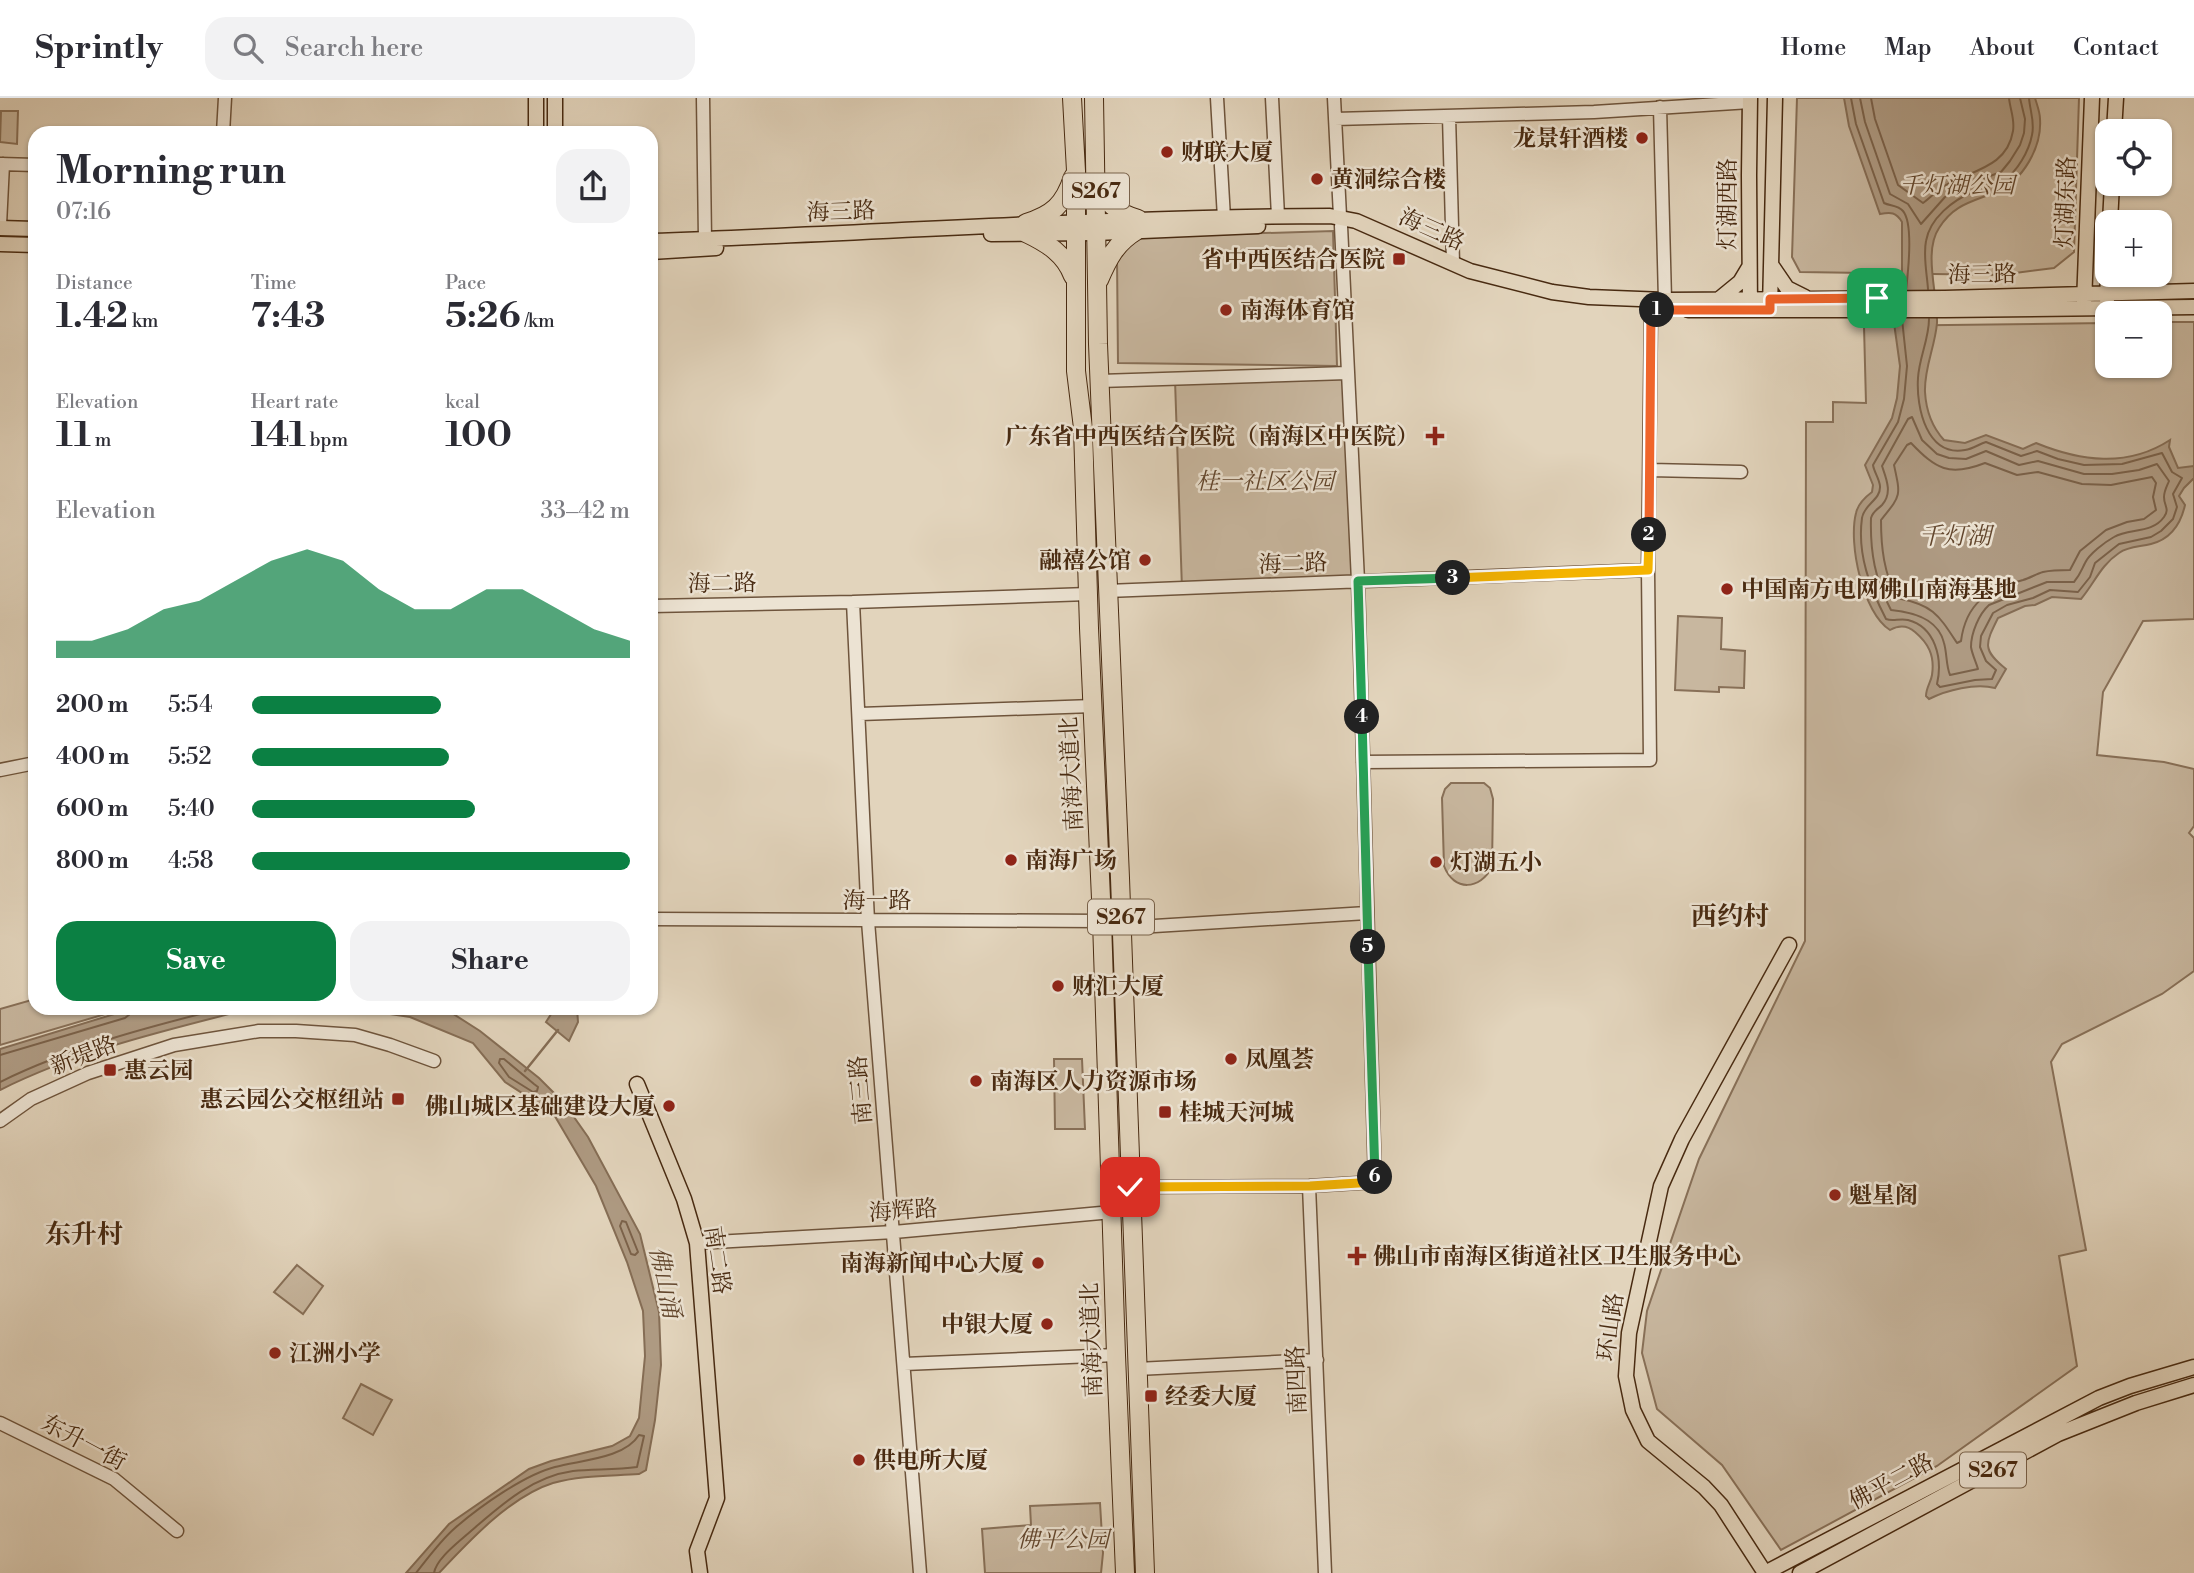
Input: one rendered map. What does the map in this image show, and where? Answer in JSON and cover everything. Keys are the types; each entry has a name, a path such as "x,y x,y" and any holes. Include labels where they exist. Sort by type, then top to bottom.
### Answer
{"highway":[{"name":"南海大道北","path":"1072,98 1076,170 1076,371 1083,428 1125,1573"},
{"name":"南海大道北","path":"1094,98 1107,591 1145,1573"},
{"path":"1075,283 1068,264 1026,228 1047,216 1058,205 1076,170"},
{"path":"1096,170 1099,188 1107,200 1141,227 1114,250 1097,284"},
{"path":"1144,1550 1154,1573"},
{"path":"1120,1573 1124,1551"}],"main road":[{"path":"536,98 536,126"},
{"path":"555,98 555,126"},
{"name":"灯湖西路","path":"1770,304 1775,98"},
{"name":"灯湖东路","path":"2084,301 2092,98"},
{"path":"2115,119 2116,98"},
{"name":"灯湖西路","path":"1750,100 1750,305"},
{"name":"海三路","path":"1141,227 1224,218 1278,216 1356,221 1453,263 1503,281 1552,292 1589,297 1718,300 1750,305"},
{"name":"海三路","path":"658,241 1340,221 1454,273 1513,292 1566,303 1651,310 1770,304 2095,301"},
{"path":"0,226 28,228"},
{"name":"海三路","path":"658,252 1026,228"},
{"path":"0,244 28,245"},
{"path":"1718,300 1740,282 1749,266"},
{"path":"1772,266 1787,288 1810,299"},
{"path":"2107,301 2108,287"},
{"name":"海三路","path":"2107,301 2194,291"},
{"name":"海三路","path":"1770,304 1810,299 1877,304"},
{"name":"海三路","path":"2172,305 2194,307"},
{"name":"环山路","path":"1765,1573 1721,1505 1704,1487 1648,1441 1633,1410 1626,1376 1629,1333 1661,1186 1682,1139 1788,945"},
{"name":"南二路","path":"637,1084 684,1199 697,1243 716,1498 696,1552 699,1573"},
{"name":"佛平二路","path":"1765,1573 2099,1398 2194,1367"},
{"name":"佛平二路","path":"1800,1573 2058,1434 2136,1403 2194,1385"}],"street":[{"path":"223,126 225,98"},
{"path":"703,98 705,239"},
{"path":"1217,98 1224,218"},
{"path":"1272,98 1278,216"},
{"path":"1130,1187 1310,1186 1375,1182 1358,581 1334,98"},
{"path":"1594,98 1594,112"},
{"path":"1335,120 1594,112 1750,100"},
{"path":"1660,107 1665,300"},
{"path":"1449,116 1453,263"},
{"path":"0,226 2,164 28,165"},
{"path":"1363,762 1650,760 1648,570 1651,310"},
{"path":"1100,381 1347,373"},
{"path":"1650,470 1741,472"},
{"name":"海二路","path":"1107,591 1648,570"},
{"name":"海二路","path":"658,606 1088,594"},
{"name":"南三路","path":"853,602 868,921 920,1573"},
{"path":"860,714 1093,706"},
{"path":"0,771 28,765"},
{"path":"1122,928 1367,913"},
{"name":"海一路","path":"658,919 1102,921"},
{"name":"新堤路","path":"0,1121 30,1099 88,1073 174,1045 259,1031 355,1035 434,1061"},
{"name":"南四路","path":"1310,1186 1325,1573"},
{"name":"海辉路","path":"697,1243 894,1232 1112,1212"},
{"path":"904,1364 1116,1355"},
{"path":"1137,1369 1317,1360"},
{"name":"东升一街","path":"0,1423 114,1479 177,1531"}],"green space":[{"name":"千灯湖公园","path":"1797,98 2079,98 2074,252 2054,268 2000,275 1800,272 1792,257"},
{"path":"1,111 18,111 17,144 0,142"},
{"name":"南海体育馆","path":"1333,231 1337,366 1118,363 1117,258 1137,237"},
{"path":"2172,322 2194,322 2194,619 2143,621 2103,692 2097,755 2164,762 2194,769 2194,826 2189,833 2194,838 2194,971 2162,994 2062,1044 2051,1062 2086,1250 2059,1256 2077,1366 1937,1466 1781,1550 1722,1465 1657,1409 1642,1353 1647,1311 1699,1159 1805,941 1806,422 1833,422 1833,402 1866,403 1864,326 2095,323 2095,378 2172,378"},
{"name":"桂一社区公园","path":"1347,373 1358,581 1182,589 1175,380"},
{"path":"1678,616 1722,618 1721,649 1745,651 1744,688 1719,687 1719,692 1675,690"},
{"path":"1451,783 1484,783 1490,788 1493,799 1492,867 1487,875 1474,884 1460,884 1448,874 1444,866 1442,798"},
{"path":"28,1001 28,1015 102,1015 0,1045 0,1009"},
{"path":"1054,1059 1082,1059 1085,1129 1055,1129"},
{"path":"297,1265 323,1286 303,1314 274,1292"},
{"path":"361,1384 392,1400 373,1435 343,1418"},
{"name":"佛平公园","path":"1100,1503 1103,1553 1101,1573 985,1573 982,1529 1031,1525 1030,1506"}],"water":[{"name":"千灯湖","path":"1844,98 2035,98 2038,108 2038,141 2029,162 2015,180 1996,192 1957,209 1945,220 1934,238 1932,261 1937,323 1925,392 1930,418 1944,440 1965,443 1986,435 2023,449 2036,443 2069,454 2103,459 2137,455 2170,440 2169,447 2178,468 2194,466 2194,478 2179,496 2185,505 2181,518 2164,538 2119,553 2103,568 2081,599 2052,597 1998,618 1990,634 1988,646 1993,657 2006,669 1995,688 1961,688 1929,699 1926,693 1932,675 1932,661 1927,645 1909,628 1890,630 1880,621 1865,594 1860,577 1854,526 1858,507 1872,492 1873,485 1865,465 1892,418 1897,398 1900,366 1894,323 1902,271 1902,222 1893,214 1880,214 1849,126"},
{"path":"111,1015 226,1015 93,1052 0,1090 0,1049"},
{"path":"397,1015 455,1015 480,1031 539,1078 564,1103 588,1137 640,1234 659,1312 661,1365 646,1470 639,1474 564,1480 537,1489 491,1521 439,1573 406,1573 449,1524 529,1469 612,1446 630,1436 639,1418 645,1356 643,1311 627,1262 596,1186 553,1113 505,1082 473,1043 410,1017"},
{"path":"550,1015 578,1015 578,1022 569,1041 546,1022"}],"waterway":[{"path":"525,1071 558,1030"}],"place":[{"name":"龙景轩酒楼","path":"1642,138"},
{"name":"财联大厦","path":"1167,152"},
{"name":"黄洞综合楼","path":"1317,179"},
{"name":"省中西医结合医院","path":"1399,259"},
{"name":"南海体育馆","path":"1226,310"},
{"name":"广东省中西医结合医院（南海区中医院）","path":"1435,436"},
{"name":"融禧公馆","path":"1145,560"},
{"name":"中国南方电网佛山南海基地","path":"1727,589"},
{"name":"南海广场","path":"1011,860"},
{"name":"灯湖五小","path":"1436,862"},
{"name":"财汇大厦","path":"1058,986"},
{"name":"凤凰荟","path":"1231,1059"},
{"name":"惠云园","path":"110,1070"},
{"name":"南海区人力资源市场","path":"976,1081"},
{"name":"惠云园公交枢纽站","path":"398,1099"},
{"name":"佛山城区基础建设大厦","path":"669,1106"},
{"name":"桂城天河城","path":"1165,1112"},
{"name":"魁星阁","path":"1835,1195"},
{"name":"佛山市南海区街道社区卫生服务中心","path":"1357,1256"},
{"name":"南海新闻中心大厦","path":"1038,1263"},
{"name":"中银大厦","path":"1047,1324"},
{"name":"江洲小学","path":"275,1353"},
{"name":"经委大厦","path":"1151,1396"},
{"name":"供电所大厦","path":"859,1460"}],"district":[{"name":"西约村","path":"1730,916"},
{"name":"东升村","path":"84,1234"}],"route":[{"path":"1130,1187 1310,1186 1375,1182 1358,581 1648,570 1651,310 1770,310 1770,299 1877,298"}],"water label":[{"name":"佛山涌","path":"665,1282"}]}
